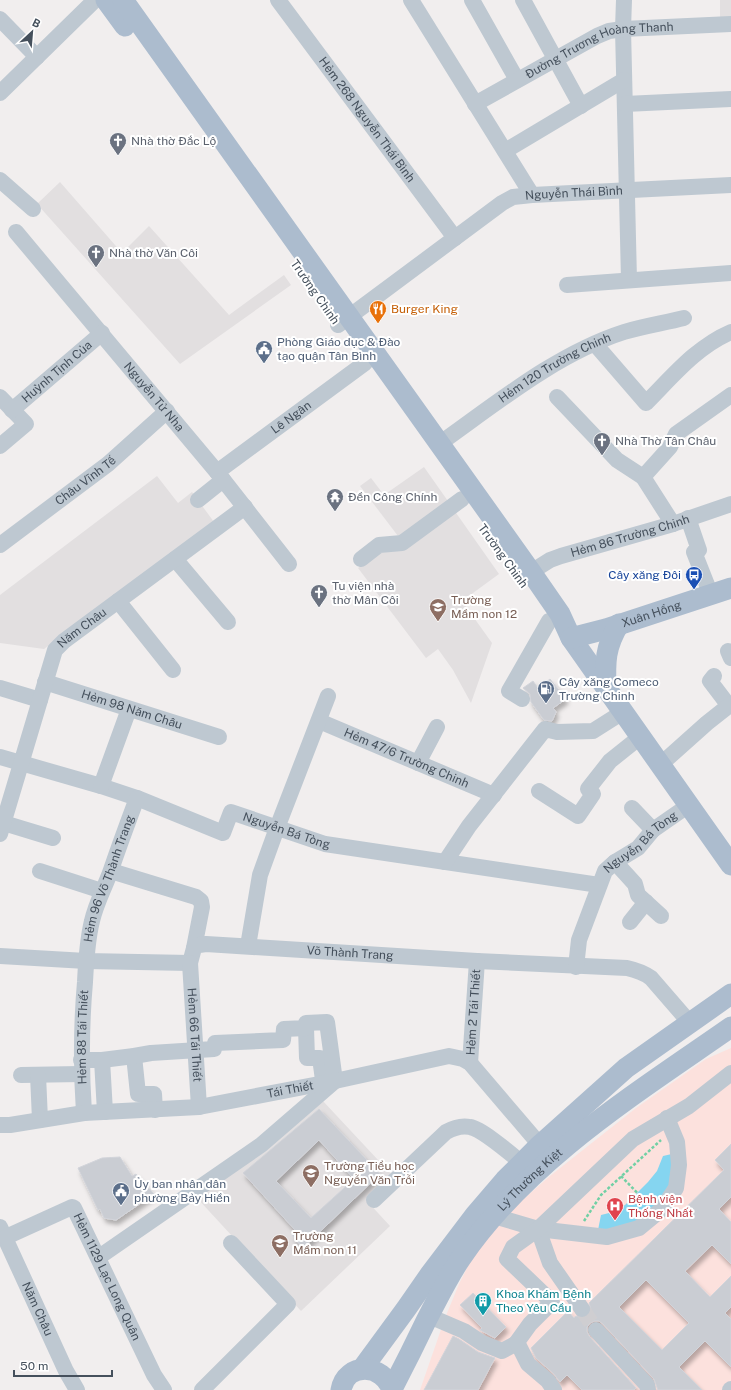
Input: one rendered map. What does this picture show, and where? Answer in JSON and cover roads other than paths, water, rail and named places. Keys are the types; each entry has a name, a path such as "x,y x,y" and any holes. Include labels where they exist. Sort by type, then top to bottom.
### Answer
{"main road":[{"name":"Trường Chinh","path":"106,0 343,321 440,444 468,495 549,621 571,638"},
{"name":"Trường Chinh","path":"123,0 343,321 365,363 468,495 531,572 560,614 571,638 731,865"},
{"name":"Xuân Hồng","path":"571,638 731,588"},
{"path":"606,688 606,653 619,624"},
{"name":"Lý Thường Kiệt","path":"362,1369 451,1246 505,1180 540,1145 626,1068 728,995"},
{"name":"Lý Thường Kiệt","path":"392,1390 445,1284 461,1258 485,1225 540,1169 587,1128 731,1027"},
{"path":"341,1390 341,1386 347,1377 362,1369 374,1370 384,1376 389,1382 392,1390"}],"street":[{"path":"0,93 95,0"},
{"name":"Hẻm 268 Nguyễn Thái Bình","path":"278,0 455,238"},
{"path":"411,0 532,194"},
{"path":"472,0 517,80"},
{"path":"523,0 581,106"},
{"path":"624,0 623,29 629,280"},
{"path":"0,19 36,57"},
{"name":"Đường Trương Hoàng Thanh","path":"475,104 597,36 609,31 731,24"},
{"path":"505,151 624,80"},
{"path":"625,104 731,99"},
{"path":"0,180 33,209"},
{"name":"Nguyễn Thái Bình","path":"343,321 507,200 532,194 731,186"},
{"name":"Nguyễn Tử Nha","path":"16,232 167,411 289,564"},
{"path":"567,285 731,273"},
{"name":"Hẻm 120 Trường Chinh","path":"440,444 531,379 570,356 624,332 684,318"},
{"path":"595,344 646,404 691,358 719,337 731,332"},
{"name":"Huỳnh Tịnh Của","path":"12,410 102,333"},
{"name":"Lê Ngân","path":"198,500 220,476 365,363"},
{"path":"643,477 670,447 676,434 731,395"},
{"name":"Huỳnh Tịnh Của","path":"0,397 26,424 0,446"},
{"path":"557,397 617,460 643,477 673,524"},
{"name":"Châu Vĩnh Tế","path":"0,545 108,464 167,411"},
{"path":"361,559 379,546 402,543 468,495"},
{"name":"Hẻm 86 Trường Chinh","path":"531,572 550,560 561,556 673,524 731,504"},
{"name":"Năm Châu","path":"1,827 55,650 59,645 245,507"},
{"path":"688,518 699,550 694,552 711,595"},
{"path":"175,559 228,622"},
{"path":"118,601 173,670"},
{"path":"522,699 509,691 549,621"},
{"path":"660,765 707,723 730,705 710,682 714,676"},
{"name":"Hẻm 98 Năm Châu","path":"45,682 219,736"},
{"path":"0,688 40,700"},
{"path":"248,946 260,875 328,696"},
{"path":"101,786 129,709"},
{"path":"445,862 468,826 545,729 558,732 593,731 623,712"},
{"name":"Hẻm 47/6 Trường Chinh","path":"319,721 494,795"},
{"path":"418,763 437,727"},
{"path":"539,791 578,816 593,794 588,789 610,761 640,736"},
{"name":"Nguyễn Bá Tòng","path":"0,757 137,798 223,833 231,812 325,844 599,885"},
{"name":"Hẻm 96 Võ Thành Trang","path":"86,961 91,924 137,798"},
{"name":"Nguyễn Bá Tòng","path":"576,967 579,940 604,871 615,862 638,848 653,830 689,805"},
{"path":"632,808 653,830"},
{"path":"1,827 53,838"},
{"path":"615,862 635,884 638,895 661,916"},
{"path":"40,871 102,891"},
{"name":"Hẻm 66 Tái Thiết","path":"111,871 196,897 201,901 202,907 192,956 195,1050 199,1107"},
{"path":"630,922 646,902"},
{"name":"Võ Thành Trang","path":"0,956 86,961 192,956 199,944 206,944 576,967 627,968 644,973 650,978 690,1023"},
{"name":"Hẻm 88 Tái Thiết","path":"84,1113 81,1067 81,1028 86,961"},
{"name":"Hẻm 2 Tái Thiết","path":"470,1063 478,961"},
{"path":"99,1257 261,1145 329,1082 327,1022 306,1023 307,1058 320,1058 329,1082"},
{"path":"21,1075 38,1075 81,1067 102,1060 151,1053 214,1049 215,1043 283,1040 284,1029 306,1028"},
{"path":"134,1056 138,1094 154,1094 155,1110"},
{"name":"Tái Thiết","path":"0,1125 10,1125 84,1113 199,1107 329,1082 449,1056 460,1058 470,1063"},
{"path":"102,1060 105,1112"},
{"path":"470,1063 540,1145"},
{"path":"429,1316 464,1331 482,1343 502,1351 517,1343 530,1324 552,1302 507,1259 513,1247 538,1229 633,1139 670,1124 689,1106 731,1073"},
{"path":"38,1075 40,1120"},
{"path":"494,1216 538,1229 607,1237 640,1228 662,1209 676,1188 680,1165 677,1142 670,1124"},
{"path":"374,1200 446,1132 453,1128 466,1126 479,1131 522,1163"},
{"name":"Hẻm 1129 Lạc Long Quân","path":"3,1232 72,1207 76,1210 154,1375 164,1390"},
{"path":"538,1229 550,1263 582,1309"},
{"name":"Năm Châu","path":"3,1232 66,1371 77,1390"},
{"path":"202,1390 288,1304 231,1243"},
{"path":"596,1330 647,1385 648,1390"},
{"path":"517,1343 528,1364 548,1381 554,1390"}],"water":[{"path":"676,1153 667,1194 642,1220 619,1230 598,1230 601,1215 613,1212 625,1205 657,1171 663,1156"}],"tunnel":[{"path":"582,1309 596,1330"}],"place":[{"name":"Nhà thờ Đắc Lộ","path":"118,156"},
{"name":"Nhà thờ Văn Côi","path":"96,268"},
{"name":"Burger King","path":"378,324"},
{"name":"Phòng Giáo dục & Đào tạo quận Tân Bình","path":"264,364"},
{"name":"Nhà Thờ Tân Châu","path":"602,456"},
{"name":"Đền Công Chính","path":"335,512"},
{"name":"Cây xăng Đôi","path":"694,590"},
{"name":"Tu viện nhà thờ Mân Côi","path":"319,608"},
{"name":"Trường Mầm non 12","path":"438,622"},
{"name":"Cây xăng Comeco Trường Chinh","path":"546,704"},
{"name":"Trường Tiểu học Nguyễn Văn Trỗi","path":"311,1188"},
{"name":"Ủy ban nhân dân phường Bảy Hiền","path":"121,1206"},
{"name":"Bệnh viện Thống Nhất","path":"615,1221"},
{"name":"Trường Mầm non 11","path":"280,1258"},
{"name":"Khoa Khám Bệnh Theo Yêu Cầu","path":"483,1316"}]}
